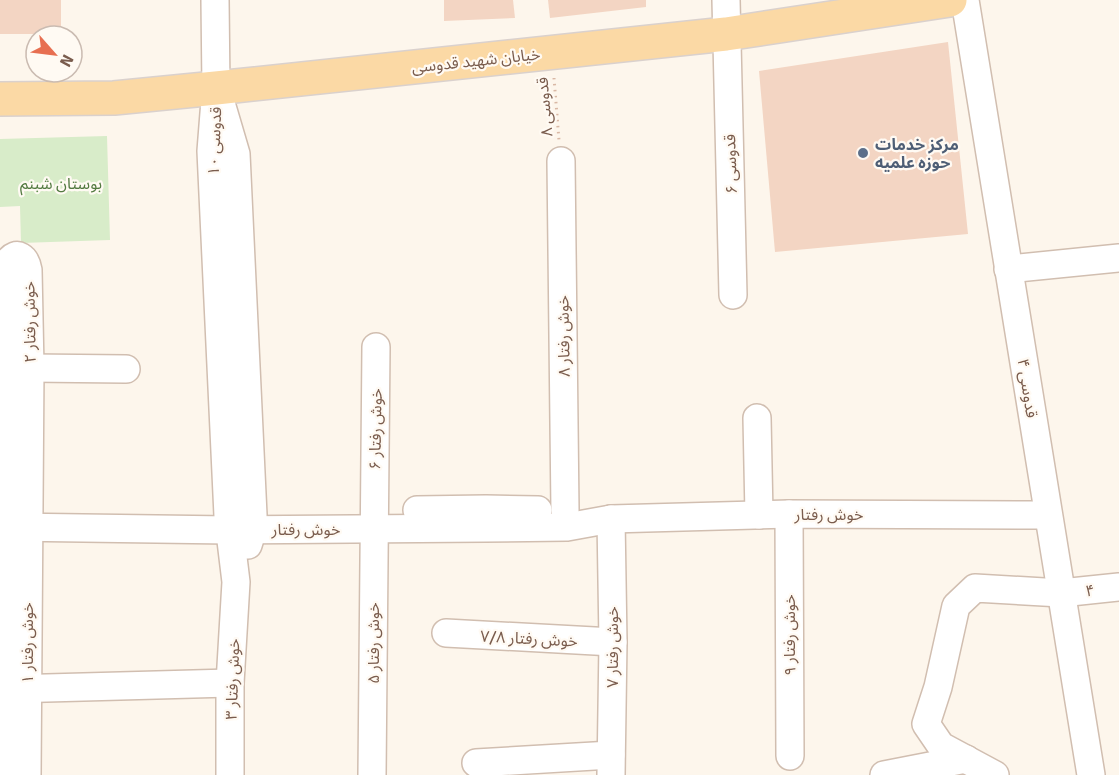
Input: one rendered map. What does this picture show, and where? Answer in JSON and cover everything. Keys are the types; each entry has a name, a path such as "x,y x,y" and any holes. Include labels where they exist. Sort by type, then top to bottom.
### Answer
{"main road":[{"name":"خیابان شهید قدوسی","path":"0,99 114,98 216,88 726,34 950,0"}],"street":[{"name":"قدوسی ۱۰","path":"216,0 216,88 211,151 240,522 236,582"},
{"name":"قدوسی ۶","path":"726,0 733,295"},
{"name":"قدوسی ۴","path":"965,0 1090,775"},
{"name":"خوش رفتار ۸","path":"561,161 565,511"},
{"name":"خوش رفتار ۲","path":"17,255 23,257 28,270 30,368 12,519 8,262 11,257 17,255"},
{"path":"1008,269 1119,258"},
{"name":"خوش رفتار ۶","path":"374,520 376,347"},
{"path":"30,368 126,369"},
{"path":"757,418 759,515"},
{"name":"خوش رفتار","path":"374,520 486,509 565,511 611,519"},
{"name":"خوش رفتار","path":"12,519 240,522 374,520 567,527 611,519 789,514 1048,515"},
{"name":"خوش رفتار ۹","path":"789,514 790,756"},
{"name":"خوش رفتار ۱","path":"12,519 18,689 27,775"},
{"name":"خوش رفتار ۷","path":"611,519 613,642 611,765"},
{"name":"خوش رفتار ۵","path":"372,775 374,520"},
{"name":"خوش رفتار ۳","path":"230,775 230,683 236,582"},
{"name":"۴","path":"994,775 941,746 926,724 938,687 957,606 975,588 1061,592 1119,587"},
{"name":"خوش رفتار ۷/۸","path":"446,633 613,642"},
{"path":"18,689 230,683"},
{"name":"خوش رفتار ۱","path":"10,775 18,689"},
{"path":"884,775 966,759"},
{"path":"476,763 611,765"}],"path":[{"name":"قدوسی ۸","path":"552,52 561,161"}],"green space":[{"name":"بوستان شبنم","path":"107,136 110,240 21,243 20,206 0,207 0,139"}],"building":[{"path":"0,0 61,0 61,24 24,24 24,34 0,34"},
{"path":"444,0 513,0 515,18 444,21"},
{"path":"548,0 646,0 646,7 550,18"},
{"name":"مرکز خدمات حوزه علمیه","path":"948,42 968,234 775,252 759,71"}],"place":[{"name":"مرکز خدمات حوزه علمیه","path":"863,153"}]}
